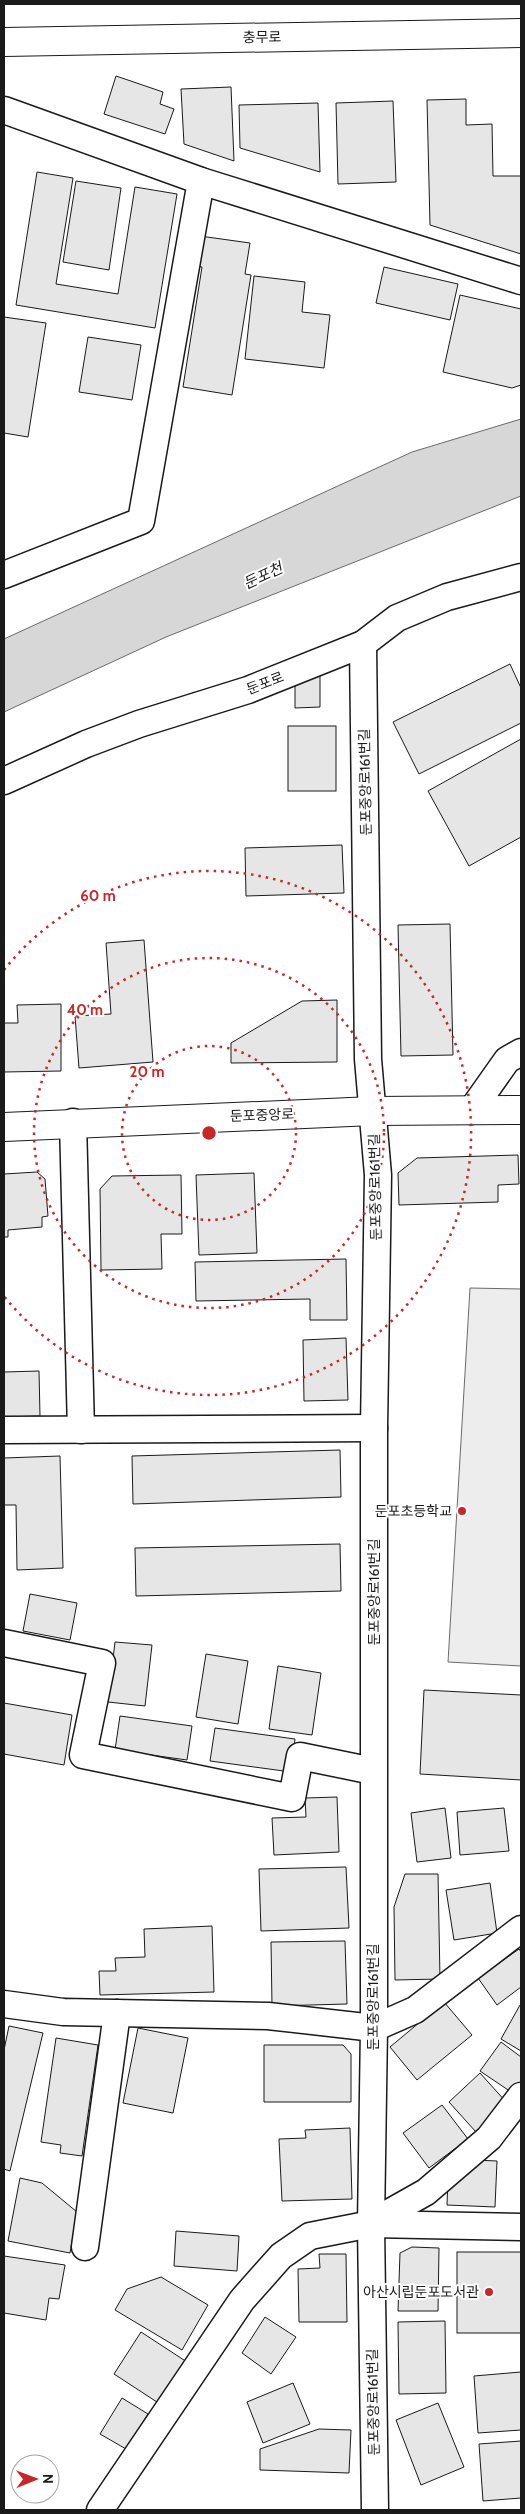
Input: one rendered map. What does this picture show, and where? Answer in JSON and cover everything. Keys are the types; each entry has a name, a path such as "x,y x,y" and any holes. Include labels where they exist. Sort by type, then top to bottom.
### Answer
{"street":[{"name":"충무로","path":"4,42 521,33"},
{"path":"4,110 201,181 521,281"},
{"path":"4,575 141,521 201,181"},
{"name":"둔포로","path":"4,781 86,744 139,724 248,690 363,644 397,618 447,597 521,578"},
{"name":"둔포중앙로161번길","path":"363,644 368,1059 378,1175 374,1428 374,2028 371,2224 375,2510"},
{"path":"471,1110 507,1060 521,1052"},
{"name":"둔포중앙로","path":"4,1127 73,1122 372,1112 521,1110"},
{"path":"73,1122 81,1430"},
{"path":"4,1430 374,1428"},
{"path":"4,1642 102,1663 83,1755 292,1798 300,1756 373,1771"},
{"path":"4,2004 64,2012 268,2016 374,2028 415,2010 521,1929"},
{"path":"85,2247 117,2013"},
{"path":"371,2224 426,2192 489,2138 521,2096"},
{"path":"100,2510 242,2300 280,2256 310,2236 371,2224 521,2227"}],"shaded area":[{"path":"470,1288 521,1289 521,1666 448,1662"}],"water":[{"name":"둔포천","path":"521,419 521,496 166,637 4,712 4,639 412,452"}],"building":[{"path":"116,76 163,92 160,104 174,109 165,134 104,114"},
{"path":"231,87 234,161 184,144 181,89"},
{"path":"466,99 466,125 492,124 493,176 521,176 521,254 430,225 427,100"},
{"path":"393,101 396,182 338,184 336,103"},
{"path":"318,103 320,172 240,148 239,105"},
{"path":"37,172 73,178 56,284 118,294 135,187 177,194 155,328 16,305"},
{"path":"76,181 121,188 109,270 63,262"},
{"path":"200,236 250,243 245,274 251,275 232,395 183,387 202,267 195,266"},
{"path":"384,267 458,284 450,320 376,303"},
{"path":"254,276 305,282 302,312 330,315 324,368 245,359"},
{"path":"460,295 521,309 521,385 512,388 443,372"},
{"path":"4,317 46,323 28,437 4,433"},
{"path":"88,337 141,345 132,400 79,392"},
{"path":"510,664 521,688 521,723 419,774 393,722"},
{"path":"320,675 320,707 295,708 295,684"},
{"path":"288,726 336,726 336,791 288,791"},
{"path":"521,739 521,837 469,866 428,791"},
{"path":"342,845 344,893 246,896 245,848"},
{"path":"450,924 453,1055 401,1056 398,925"},
{"path":"144,940 153,1062 79,1068 75,1016 111,1014 106,943"},
{"path":"337,1000 337,1062 231,1063 231,1043 302,1001"},
{"path":"61,1004 61,1071 4,1072 4,1023 18,1023 17,1005"},
{"path":"518,1155 519,1184 498,1185 498,1202 399,1205 398,1173 417,1158"},
{"path":"37,1172 45,1179 48,1216 42,1217 42,1227 8,1230 8,1237 4,1237 4,1174"},
{"path":"254,1173 257,1253 199,1255 196,1175"},
{"path":"181,1175 182,1234 161,1234 162,1269 101,1270 100,1189 112,1176"},
{"path":"346,1259 347,1320 310,1320 310,1299 196,1301 195,1262"},
{"path":"346,1338 348,1400 304,1401 303,1340"},
{"path":"39,1371 40,1416 4,1417 4,1372"},
{"path":"340,1450 341,1497 133,1504 132,1456"},
{"path":"60,1456 63,1568 17,1570 16,1505 4,1505 4,1458"},
{"path":"340,1544 341,1591 136,1596 135,1548"},
{"path":"30,1594 77,1603 70,1640 23,1631"},
{"path":"115,1642 152,1645 145,1706 108,1702"},
{"path":"206,1654 248,1661 238,1724 196,1717"},
{"path":"278,1666 321,1673 312,1735 269,1729"},
{"path":"424,1690 521,1695 521,1780 420,1774"},
{"path":"4,1703 72,1715 64,1765 4,1754"},
{"path":"120,1716 192,1726 187,1760 115,1750"},
{"path":"215,1728 295,1739 291,1772 210,1761"},
{"path":"337,1797 339,1852 274,1855 272,1818 306,1817 305,1798"},
{"path":"445,1808 451,1858 417,1862 411,1813"},
{"path":"504,1808 509,1851 460,1855 457,1812"},
{"path":"346,1867 349,1928 261,1931 259,1869"},
{"path":"405,1874 438,1874 440,1979 395,1980 394,1907"},
{"path":"490,1883 497,1933 454,1940 446,1890"},
{"path":"212,1926 214,1992 100,1995 99,1971 116,1971 115,1958 145,1957 144,1929"},
{"path":"345,1941 347,2004 272,2006 271,1942"},
{"path":"519,1949 521,1952 521,1987 497,2005 478,1978"},
{"path":"444,2002 472,2035 417,2080 390,2047"},
{"path":"521,2005 521,2051 501,2039"},
{"path":"9,2026 43,2033 10,2171 4,2169 4,2050"},
{"path":"138,2028 188,2038 173,2113 123,2103"},
{"path":"56,2038 98,2045 82,2156 60,2153 61,2145 41,2142"},
{"path":"501,2042 521,2057 521,2083 514,2094 480,2071"},
{"path":"264,2045 343,2045 351,2054 351,2102 264,2102"},
{"path":"480,2073 507,2103 476,2132 449,2102"},
{"path":"442,2105 468,2139 429,2168 403,2133"},
{"path":"350,2128 352,2199 282,2201 279,2139 306,2138 305,2130"},
{"path":"475,2160 497,2161 495,2207 447,2205 448,2179"},
{"path":"20,2178 42,2183 77,2212 70,2253 8,2241"},
{"path":"176,2231 239,2236 237,2271 174,2266"},
{"path":"412,2247 439,2248 438,2311 398,2311 400,2253"},
{"name":"아산시립둔포도서관","path":"457,2252 521,2252 521,2333 457,2333"},
{"path":"319,2254 346,2254 347,2322 299,2322 298,2269 320,2268"},
{"path":"4,2256 65,2265 59,2299 49,2298 46,2320 4,2313"},
{"path":"161,2277 208,2305 182,2350 115,2310 127,2289"},
{"path":"265,2317 296,2337 271,2374 242,2353"},
{"path":"445,2321 446,2393 399,2394 398,2322"},
{"path":"141,2332 187,2362 160,2404 114,2374"},
{"path":"521,2372 521,2430 478,2433 474,2376"},
{"path":"293,2383 310,2424 263,2443 247,2402"},
{"path":"122,2398 148,2414 126,2449 100,2434"},
{"path":"438,2403 464,2467 421,2485 396,2420"},
{"path":"319,2429 351,2430 349,2473 260,2470 260,2449"},
{"path":"521,2441 521,2498 483,2501 479,2444"}],"place":[{"name":"둔포초등학교","path":"462,1511"},
{"name":"아산시립둔포도서관","path":"489,2292"}]}
